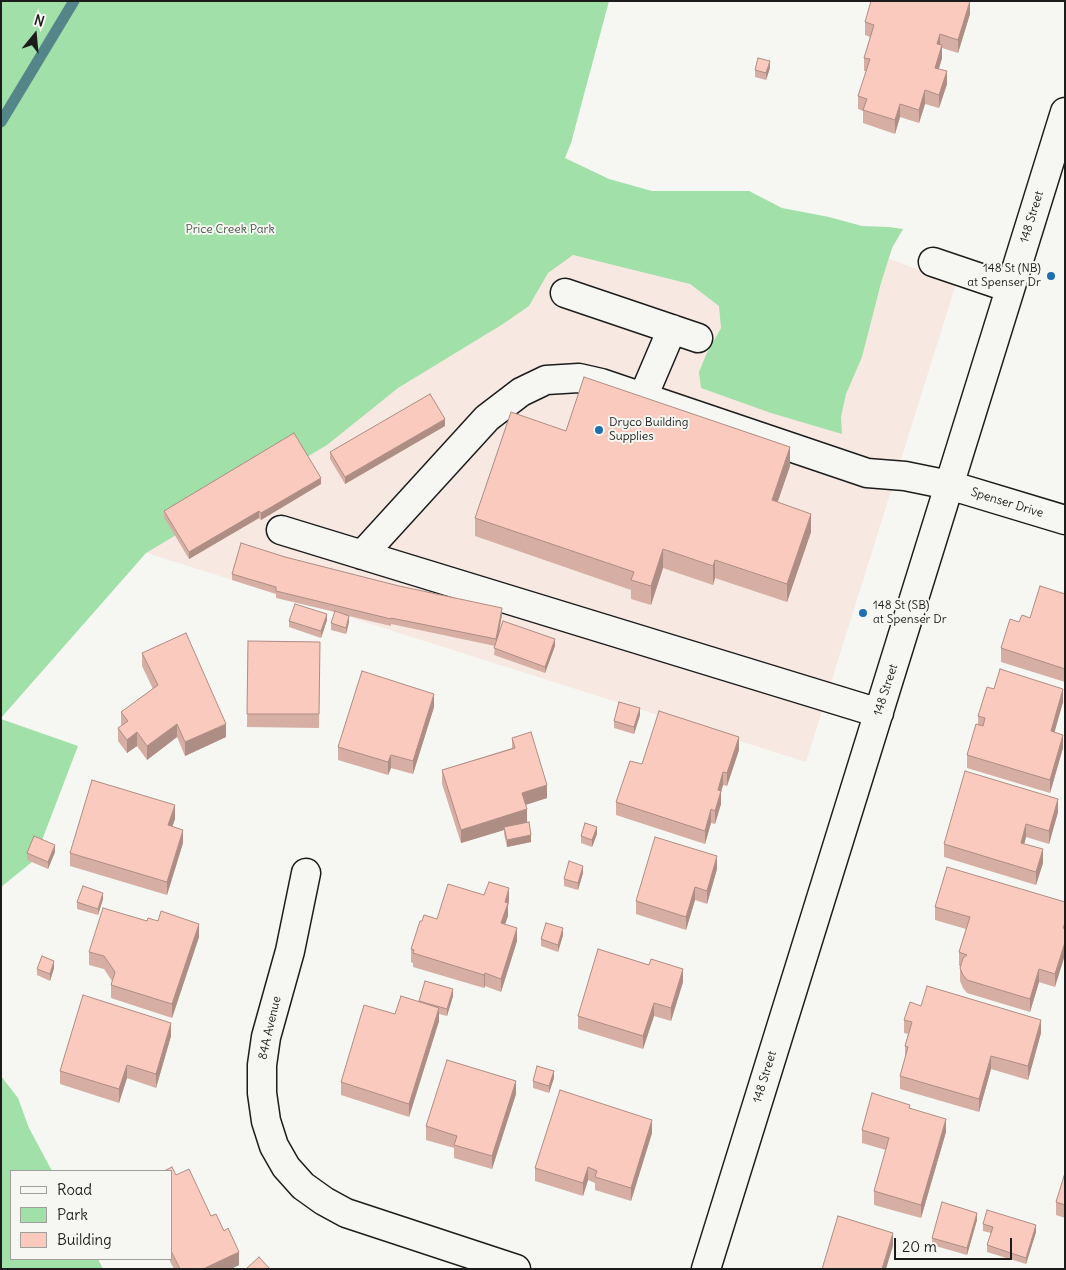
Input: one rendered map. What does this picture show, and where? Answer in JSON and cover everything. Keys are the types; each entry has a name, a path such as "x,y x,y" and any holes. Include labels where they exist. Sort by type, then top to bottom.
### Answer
{"street":[{"name":"148 Street","path":"706,1269 1065,112"},
{"path":"933,262 1010,288"},
{"path":"565,293 698,338"},
{"path":"643,397 672,329"},
{"name":"Spenser Drive","path":"362,554 487,418 521,392 546,380 579,378 602,383 867,473 905,476 949,485 1065,520"},
{"path":"281,530 879,712"},
{"name":"84A Avenue","path":"306,873 290,951 266,1037 262,1066 262,1094 266,1121 274,1146 286,1167 304,1186 324,1201 346,1213 516,1269"}],"shaded area":[{"name":"Dryco Building Supplies","path":"567,172 877,254 956,284 806,762 106,540"}],"green space":[{"name":"Price Creek Park","path":"1,1 609,1 571,143 565,158 609,179 652,191 749,191 782,208 829,217 862,226 903,229 892,248 862,357 846,394 841,417 842,434 771,413 701,388 699,372 721,328 719,306 690,284 573,255 548,273 529,306 398,388 327,445 146,553 1,718"},
{"path":"1,719 78,746 39,848 37,858 1,887"},
{"path":"1,1076 18,1098 29,1128 51,1170 10,1170 10,1260 98,1260 103,1269 1,1269"}],"building":[{"path":"871,1 970,1 958,40 940,34 937,44 942,45 935,68 947,71 939,95 925,90 919,110 900,104 895,120 863,110 867,99 858,96 870,59 864,58 874,25 865,22"},
{"path":"758,58 770,61 766,73 755,70"},
{"path":"584,377 790,447 772,500 811,514 787,584 715,560 713,566 663,549 651,586 631,580 634,572 475,518 511,412 566,431"},
{"path":"430,394 445,419 345,477 330,452"},
{"path":"294,433 321,478 261,513 259,511 189,552 164,511"},
{"path":"241,543 285,557 399,586 502,608 496,639 391,619 276,591 276,587 232,574"},
{"path":"1040,586 1065,594 1065,669 1001,648 1010,619 1019,622 1022,615 1030,618"},
{"path":"295,604 327,614 321,631 289,621"},
{"path":"335,611 349,616 346,628 331,623"},
{"path":"503,621 555,639 545,667 494,648"},
{"path":"186,633 226,724 185,742 177,724 147,746 137,732 127,740 118,728 128,721 121,712 158,685 142,653"},
{"path":"248,641 320,642 319,714 247,714"},
{"path":"1000,669 1063,689 1051,731 1063,735 1050,780 967,755 976,724 983,726 985,718 978,716 987,687 994,689"},
{"path":"362,671 434,694 413,761 391,755 388,762 338,747"},
{"path":"619,702 640,708 634,727 614,721"},
{"path":"659,711 739,737 727,773 723,772 718,790 721,791 715,811 711,809 705,831 616,802 630,761 642,764"},
{"path":"531,732 547,785 522,793 527,809 461,830 442,770 515,748 512,738"},
{"path":"965,771 1058,799 1049,831 1026,824 1021,843 1043,849 1036,872 944,844"},
{"path":"92,780 175,805 168,825 183,830 167,882 70,853"},
{"path":"529,822 531,835 507,840 504,827"},
{"path":"585,823 597,827 592,840 581,836"},
{"path":"34,836 55,845 48,862 27,853"},
{"path":"655,837 717,856 707,891 695,887 686,917 636,901"},
{"path":"569,861 583,866 578,883 564,879"},
{"path":"947,867 1065,902 1065,923 1063,928 1065,929 1065,942 1055,974 1039,969 1030,999 967,980 963,975 960,968 963,958 967,955 959,952 970,917 935,907"},
{"path":"489,882 509,888 505,902 508,903 501,923 517,928 501,979 413,953 414,950 411,949 420,921 422,921 424,915 437,919 448,884 484,895"},
{"path":"83,886 103,893 98,909 77,902"},
{"path":"103,908 147,921 148,918 158,921 161,911 199,924 172,1004 111,985 115,972 104,956 89,952"},
{"path":"546,923 563,928 558,945 541,939"},
{"path":"598,949 649,965 651,959 683,969 671,1008 654,1003 643,1036 578,1016"},
{"path":"42,956 54,961 50,974 37,969"},
{"path":"425,981 453,989 447,1009 419,1001"},
{"path":"927,986 1041,1020 1028,1066 991,1056 979,1099 900,1076 908,1047 905,1046 912,1022 904,1020 910,1002 921,1006"},
{"path":"83,995 171,1023 156,1074 127,1065 119,1089 60,1071"},
{"path":"401,996 439,1008 409,1104 341,1082 364,1005 395,1014"},
{"path":"447,1060 516,1081 492,1156 454,1145 457,1136 426,1126"},
{"path":"537,1066 554,1071 549,1086 533,1081"},
{"path":"560,1090 652,1120 631,1188 595,1177 597,1171 588,1167 583,1183 535,1168"},
{"path":"872,1093 910,1105 909,1108 946,1119 921,1205 874,1191 889,1138 862,1130"},
{"path":"172,1167 176,1175 189,1169 211,1216 216,1214 224,1231 228,1228 239,1252 203,1269 180,1269 172,1253 172,1170 166,1170"},
{"path":"1065,1176 1065,1205 1056,1202"},
{"path":"942,1202 977,1213 967,1248 932,1238"},
{"path":"987,1210 1036,1225 1026,1258 987,1245 993,1227 983,1224"},
{"path":"838,1216 893,1233 882,1269 822,1269"},
{"path":"259,1257 270,1269 246,1269"}],"waterway":[{"path":"1,122 74,1"}],"place":[{"name":"148 St (NB) at Spenser Dr","path":"1051,276"},
{"name":"Dryco Building Supplies","path":"599,430"},
{"name":"148 St (SB) at Spenser Dr","path":"863,613"}]}
